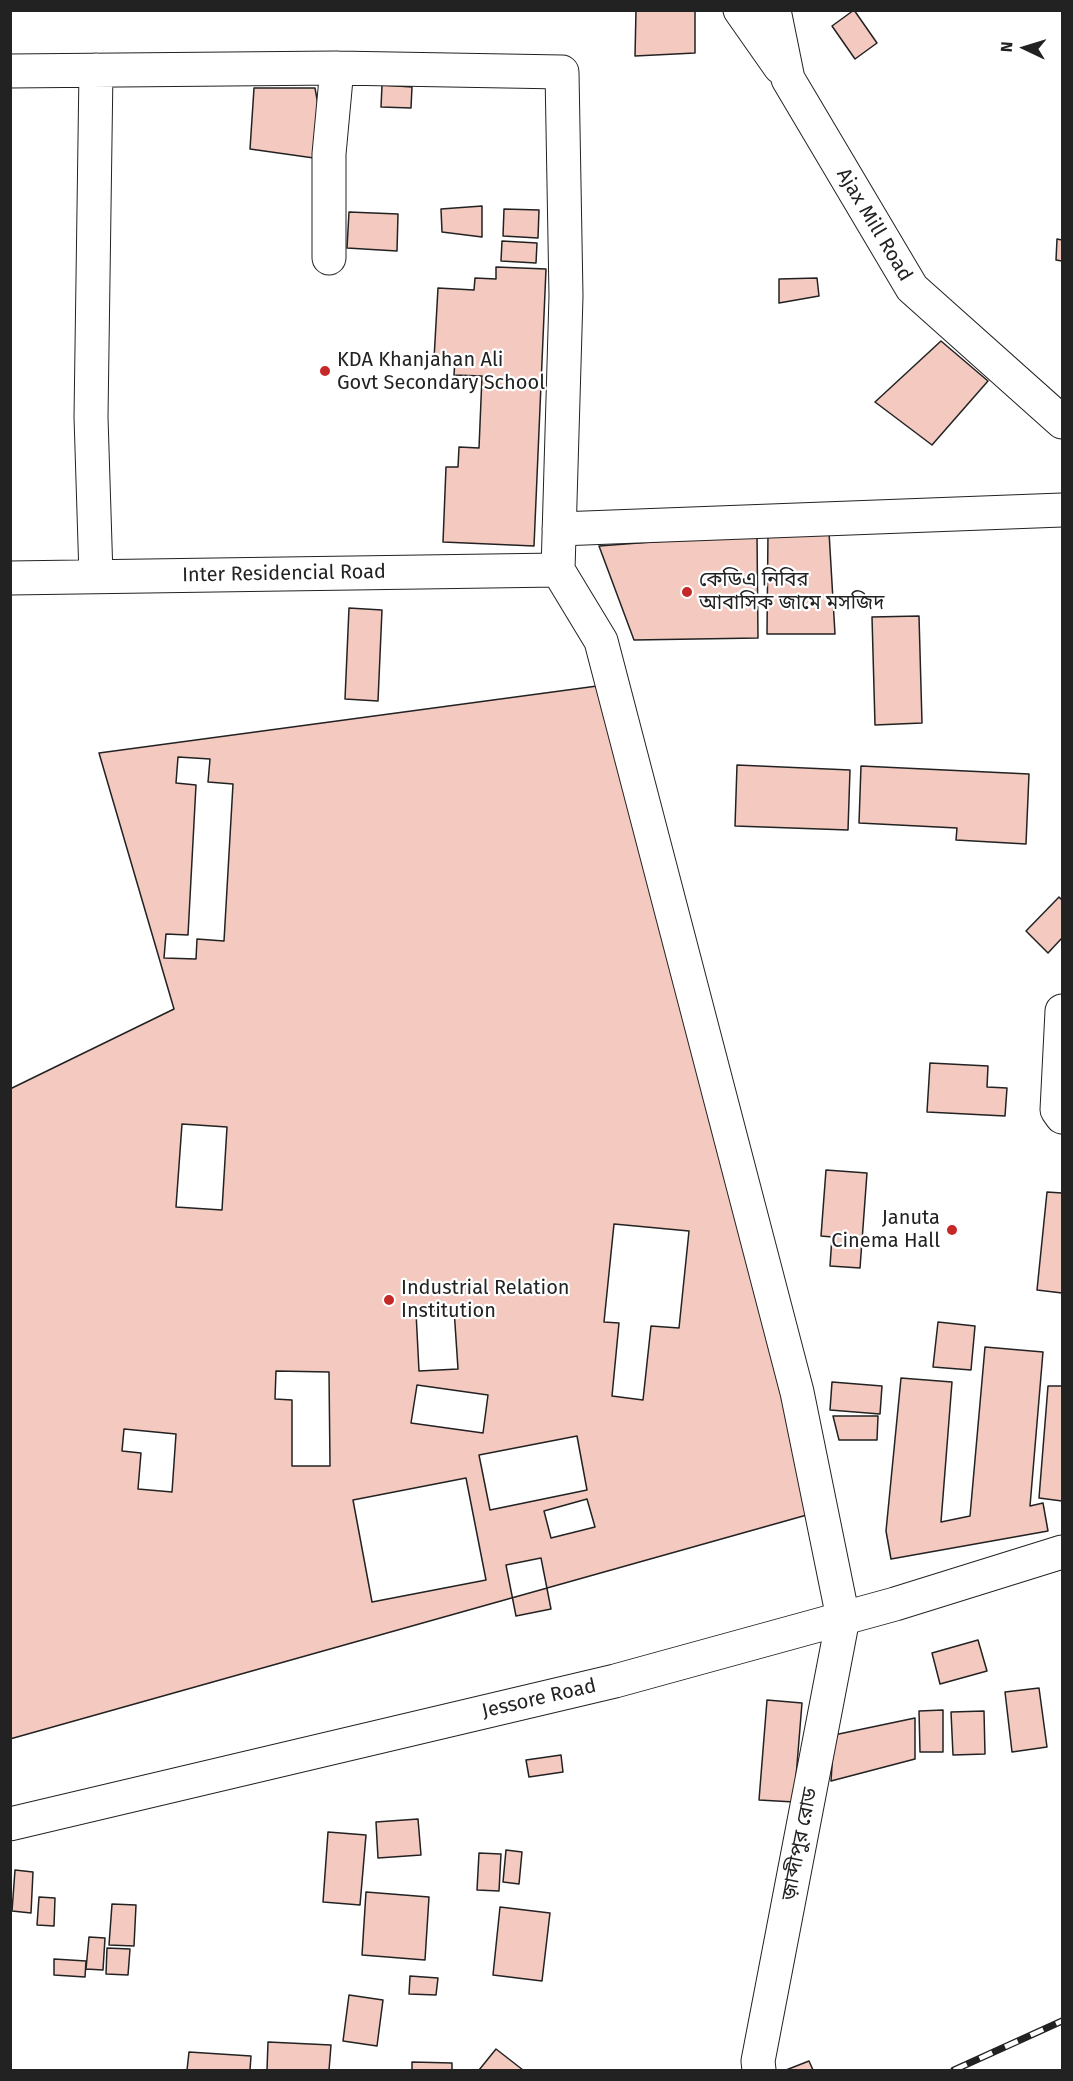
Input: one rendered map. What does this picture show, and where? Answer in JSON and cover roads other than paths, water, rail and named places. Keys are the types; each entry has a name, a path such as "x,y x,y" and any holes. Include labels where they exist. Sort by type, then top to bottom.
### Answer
{"main road":[{"path":"740,10 788,79"},
{"name":"Ajax Mill Road","path":"774,10 788,79 912,288 1062,422"},
{"path":"329,258 329,154 337,68"},
{"path":"10,71 337,68 561,72 566,296 558,570 601,641 797,1392 843,1618"},
{"path":"96,70 91,417 96,576"},
{"path":"559,529 1062,510"},
{"name":"Inter Residencial Road","path":"10,578 558,570"},
{"path":"1062,1011 1057,1110 1062,1117"},
{"name":"Jessore Road","path":"10,1824 615,1682 843,1618 1062,1552"},
{"name":"জ়াব্দীপুর রোড","path":"759,2070 758,2061 843,1618"}],"railway":[{"path":"954,2070 1062,2021"}],"place":[{"name":"KDA Khanjahan Ali Govt Secondary School","path":"325,371"},
{"name":"কেডিএ নিবির আবাসিক জামে মসজিদ","path":"687,592"},
{"name":"Januta Cinema Hall","path":"952,1230"},
{"name":"Industrial Relation Institution","path":"389,1300"}]}
